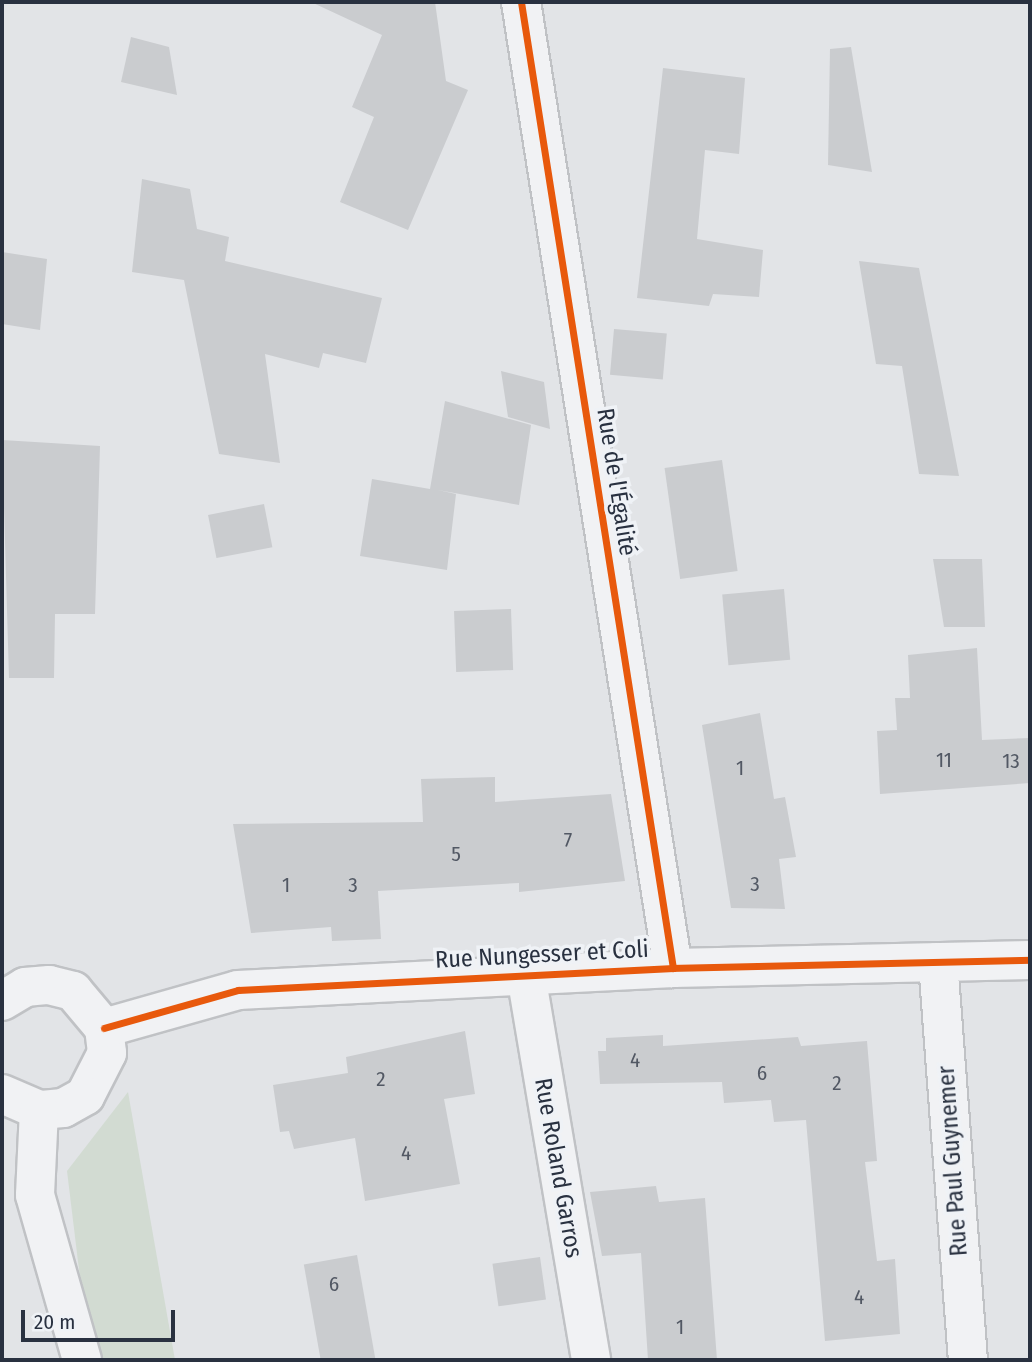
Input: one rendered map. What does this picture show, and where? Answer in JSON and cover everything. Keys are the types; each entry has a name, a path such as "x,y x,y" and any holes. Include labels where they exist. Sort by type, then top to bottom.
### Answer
{"street":[{"name":"Rue de l'Égalité","path":"521,2 673,968"},
{"name":"Rue Nungesser et Coli","path":"104,1028 238,990 673,968 1030,960"},
{"name":"Rue Paul Guynemer","path":"937,962 968,1360"},
{"name":"Rue Roland Garros","path":"526,975 591,1360"},
{"path":"2,999 25,988 61,988 92,1007 104,1028 107,1053 85,1096 63,1108 39,1110 2,1094"},
{"path":"39,1110 35,1195 82,1360"}],"shaded area":[{"path":"128,1092 175,1360 96,1360 85,1319 67,1171"}],"building":[{"path":"311,2 435,2 446,81 468,90 408,230 340,202 374,117 352,107 382,35"},
{"path":"131,37 169,47 177,95 121,82"},
{"path":"851,47 872,172 828,165 830,49"},
{"path":"663,68 745,78 739,154 705,150 697,239 763,250 759,297 713,294 709,306 637,298"},
{"path":"142,179 190,189 197,229 229,237 225,261 382,298 366,363 323,353 319,368 265,354 280,463 219,454 184,280 132,272"},
{"path":"2,252 47,259 40,330 2,324"},
{"path":"859,261 919,268 959,476 919,474 902,366 876,364"},
{"path":"614,329 667,334 663,379 610,375"},
{"path":"501,371 544,382 550,429 508,417"},
{"path":"445,401 531,425 519,505 438,490 456,494 447,570 360,556 372,479 430,489"},
{"path":"2,440 100,446 95,614 55,614 54,678 9,678"},
{"path":"722,460 738,571 680,579 665,468"},
{"path":"264,504 272,547 216,558 208,515"},
{"path":"933,559 982,559 985,627 944,627"},
{"path":"784,589 790,660 728,665 722,594"},
{"path":"511,609 513,670 456,672 454,611"},
{"path":"977,648 982,740 1030,738 1030,783 880,794 877,731 897,730 895,698 910,698 908,655"},
{"path":"760,713 774,799 785,797 796,857 779,859 785,909 731,908 702,725"},
{"path":"495,777 495,802 611,794 625,881 519,892 519,883 378,891 381,939 332,941 331,927 251,933 233,824 423,822 421,779"},
{"path":"465,1031 475,1094 444,1099 460,1184 365,1201 355,1138 294,1149 289,1131 280,1132 273,1085 348,1073 346,1057"},
{"path":"663,1035 663,1046 798,1037 801,1046 867,1041 877,1161 865,1162 877,1261 895,1259 900,1334 825,1341 806,1120 774,1122 771,1100 724,1103 722,1082 600,1084 598,1051 606,1051 606,1038"},
{"path":"656,1186 659,1202 705,1198 717,1360 648,1360 641,1253 602,1256 590,1192"},
{"path":"357,1255 376,1360 321,1360 304,1264"},
{"path":"540,1257 546,1300 498,1306 492,1264"}],"cycle path":[{"path":"521,2 673,968"},
{"path":"104,1028 238,990 673,968 1030,960"}]}
